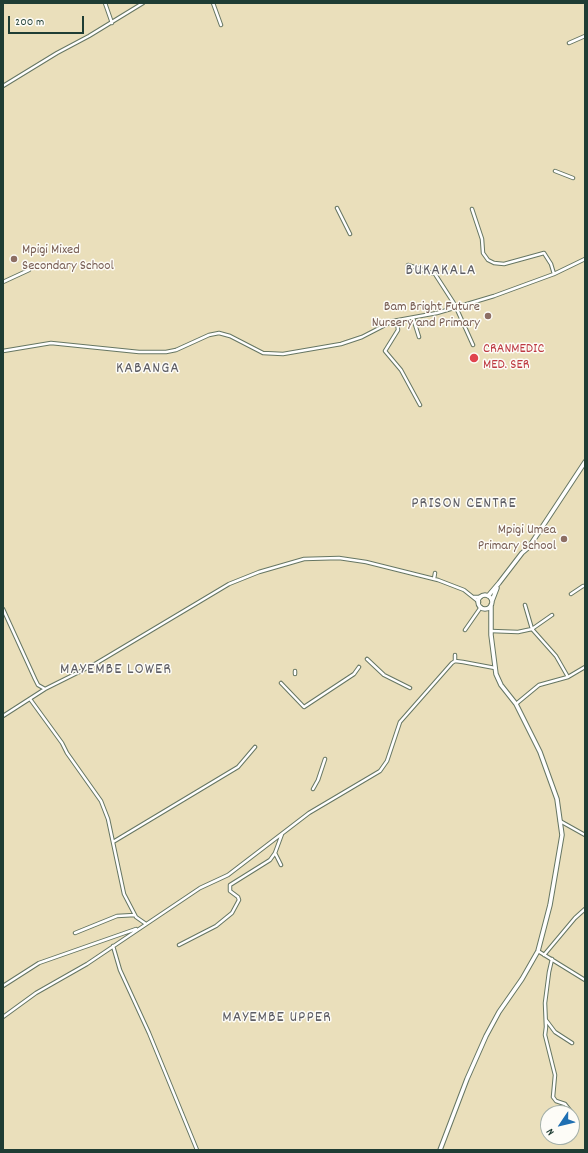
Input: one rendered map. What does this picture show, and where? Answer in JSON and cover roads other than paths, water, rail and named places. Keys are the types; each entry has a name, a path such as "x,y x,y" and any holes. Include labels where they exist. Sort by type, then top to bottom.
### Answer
{"main road":[{"path":"491,616 479,602 481,597 488,596 522,553 529,547 585,462"},
{"path":"483,608 491,604 499,583"},
{"path":"440,1150 467,1079 486,1036 499,1012 522,979 538,951 550,905 562,835 557,799 540,752 516,704 501,685 495,668 491,631 491,604 488,596"}],"street":[{"path":"105,3 112,23"},
{"path":"3,86 57,53 112,23 143,3"},
{"path":"213,3 221,25"},
{"path":"569,43 585,36"},
{"path":"555,171 573,178"},
{"path":"337,208 350,234"},
{"path":"472,209 482,239 483,253 488,260 494,263 504,264 544,253 551,264 554,274"},
{"path":"3,351 50,343 140,352 166,352 186,347 209,335 219,333 230,336 263,353 283,354 341,344 362,337 397,320 413,318 455,308 554,274 585,259"},
{"path":"408,265 435,274 455,308 473,345"},
{"path":"3,282 29,270"},
{"path":"413,318 419,337"},
{"path":"397,320 398,330 385,351 401,370 420,405"},
{"path":"3,716 45,689 95,664 229,584 304,559 339,558 366,562 434,579 464,590 479,602"},
{"path":"434,579 435,573"},
{"path":"571,594 585,586"},
{"path":"473,598 481,597"},
{"path":"525,605 532,629 556,656 568,677"},
{"path":"465,630 483,608"},
{"path":"3,609 38,685 45,689"},
{"path":"491,631 518,632 532,629 552,615"},
{"path":"455,655 455,661"},
{"path":"367,659 384,675 410,688"},
{"path":"3,986 39,963 139,928 200,888 228,875 309,813 380,771 387,761 400,722 434,685 448,666 455,661 495,668"},
{"path":"281,683 304,707 354,674 359,667"},
{"path":"516,704 541,684 568,677 585,667"},
{"path":"30,698 97,794 106,815 124,894 134,915 147,924"},
{"path":"113,842 238,767 255,746"},
{"path":"313,789 326,759"},
{"path":"560,821 585,835"},
{"path":"179,945 216,926 227,917 238,904 239,900 238,897 230,891 230,885 270,860 275,853 282,834"},
{"path":"275,853 281,865"},
{"path":"544,954 585,909"},
{"path":"75,933 117,916 134,915"},
{"path":"3,1017 36,993 113,946 139,928"},
{"path":"113,946 120,970 149,1033 197,1150"},
{"path":"538,951 585,980"},
{"path":"552,959 545,1003 545,1035 555,1075 553,1097 556,1101 566,1105"},
{"path":"546,1020 555,1032 572,1043"}],"place":[{"name":"Mpigi Mixed Secondary School","path":"14,259"},
{"name":"Bam Bright Future Nursery and Primary","path":"488,316"},
{"name":"CRANMEDIC MED. SER","path":"474,358"},
{"name":"Mpigi Umea Primary School","path":"564,539"}],"district":[{"name":"BUKAKALA","path":"441,272"},
{"name":"KABANGA","path":"148,370"},
{"name":"PRISON CENTRE","path":"464,505"},
{"name":"MAYEMBE LOWER","path":"116,671"},
{"name":"MAYEMBE UPPER","path":"277,1019"}]}
